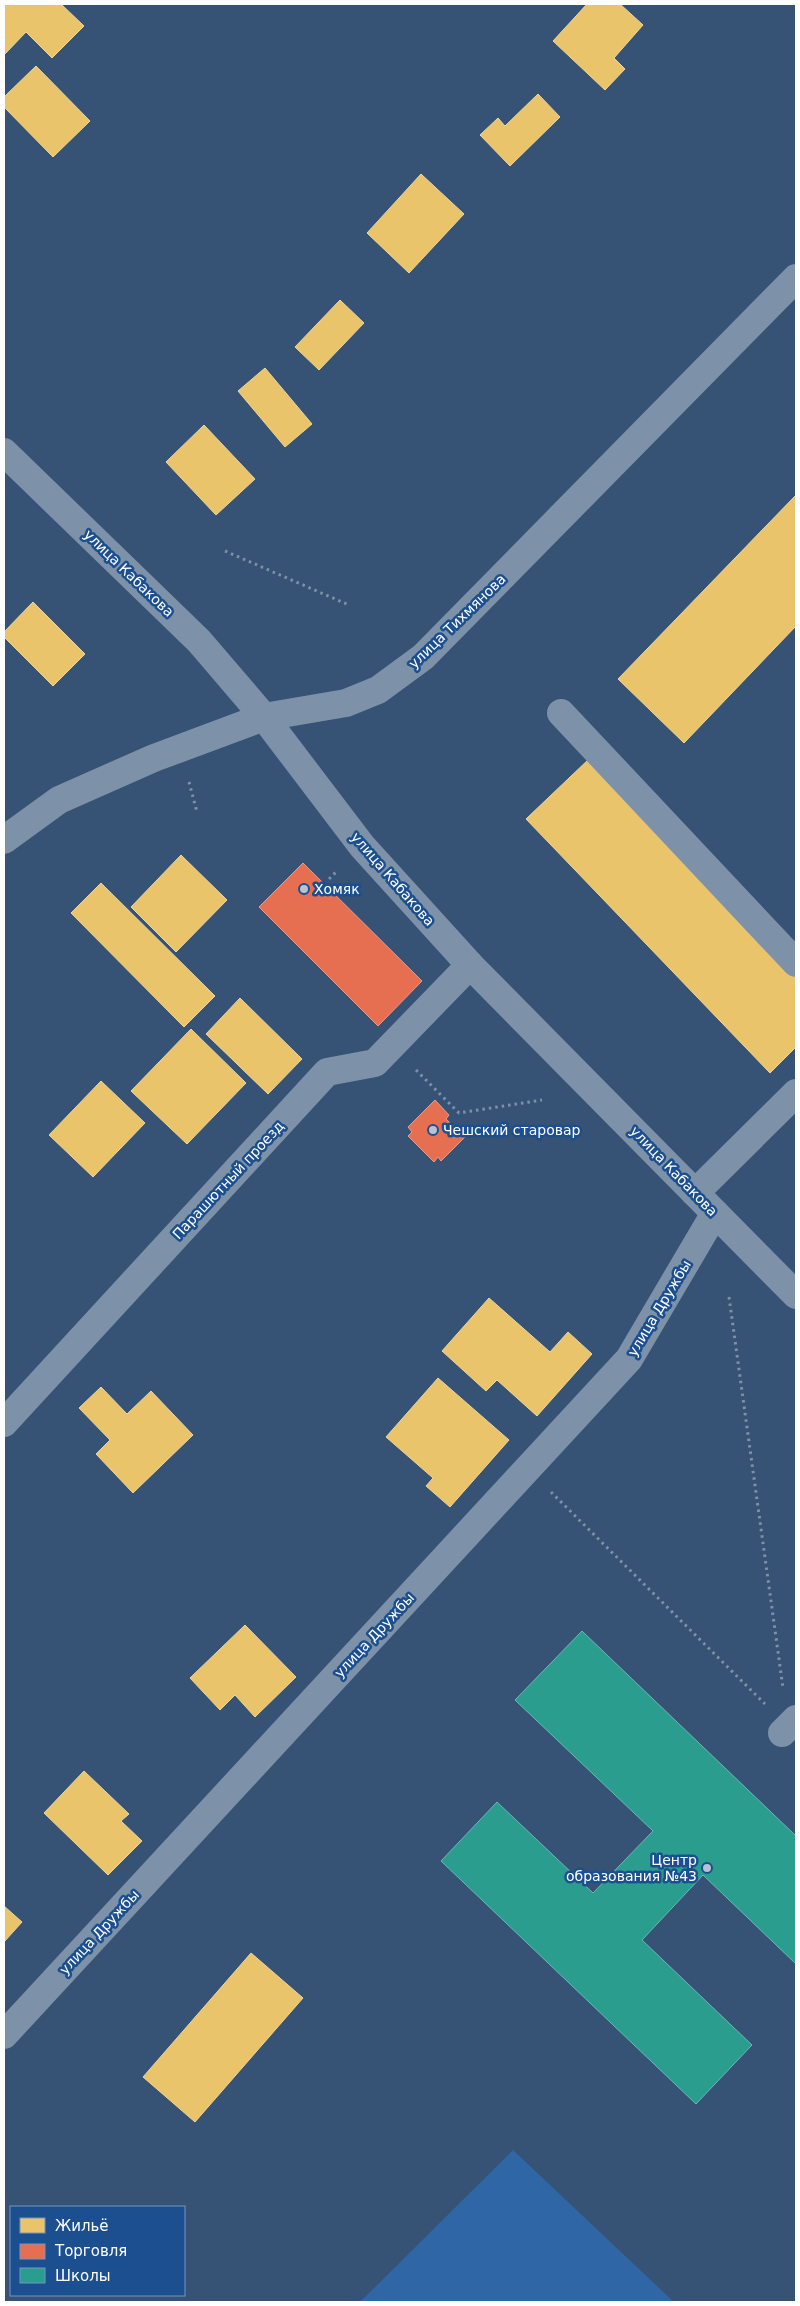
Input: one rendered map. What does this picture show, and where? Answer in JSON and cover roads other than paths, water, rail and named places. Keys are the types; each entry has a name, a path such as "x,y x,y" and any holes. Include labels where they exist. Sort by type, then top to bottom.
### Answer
{"street":[{"name":"улица Тихмянова","path":"4,840 59,800 179,747 264,717 346,703 378,690 423,657 796,278"},
{"name":"улица Кабакова","path":"4,452 199,641 264,717 362,846 470,965 796,1295"},
{"path":"560,713 796,962"},
{"name":"Парашютный проезд","path":"4,1423 327,1072 375,1063 470,965"},
{"path":"695,1193 796,1094"},
{"name":"улица Дружбы","path":"4,2035 629,1359 715,1213"}],"place":[{"name":"Хомяк","path":"304,889"},
{"name":"Чешский старовар","path":"433,1130"},
{"name":"Центр образования №43","path":"707,1868"}]}
